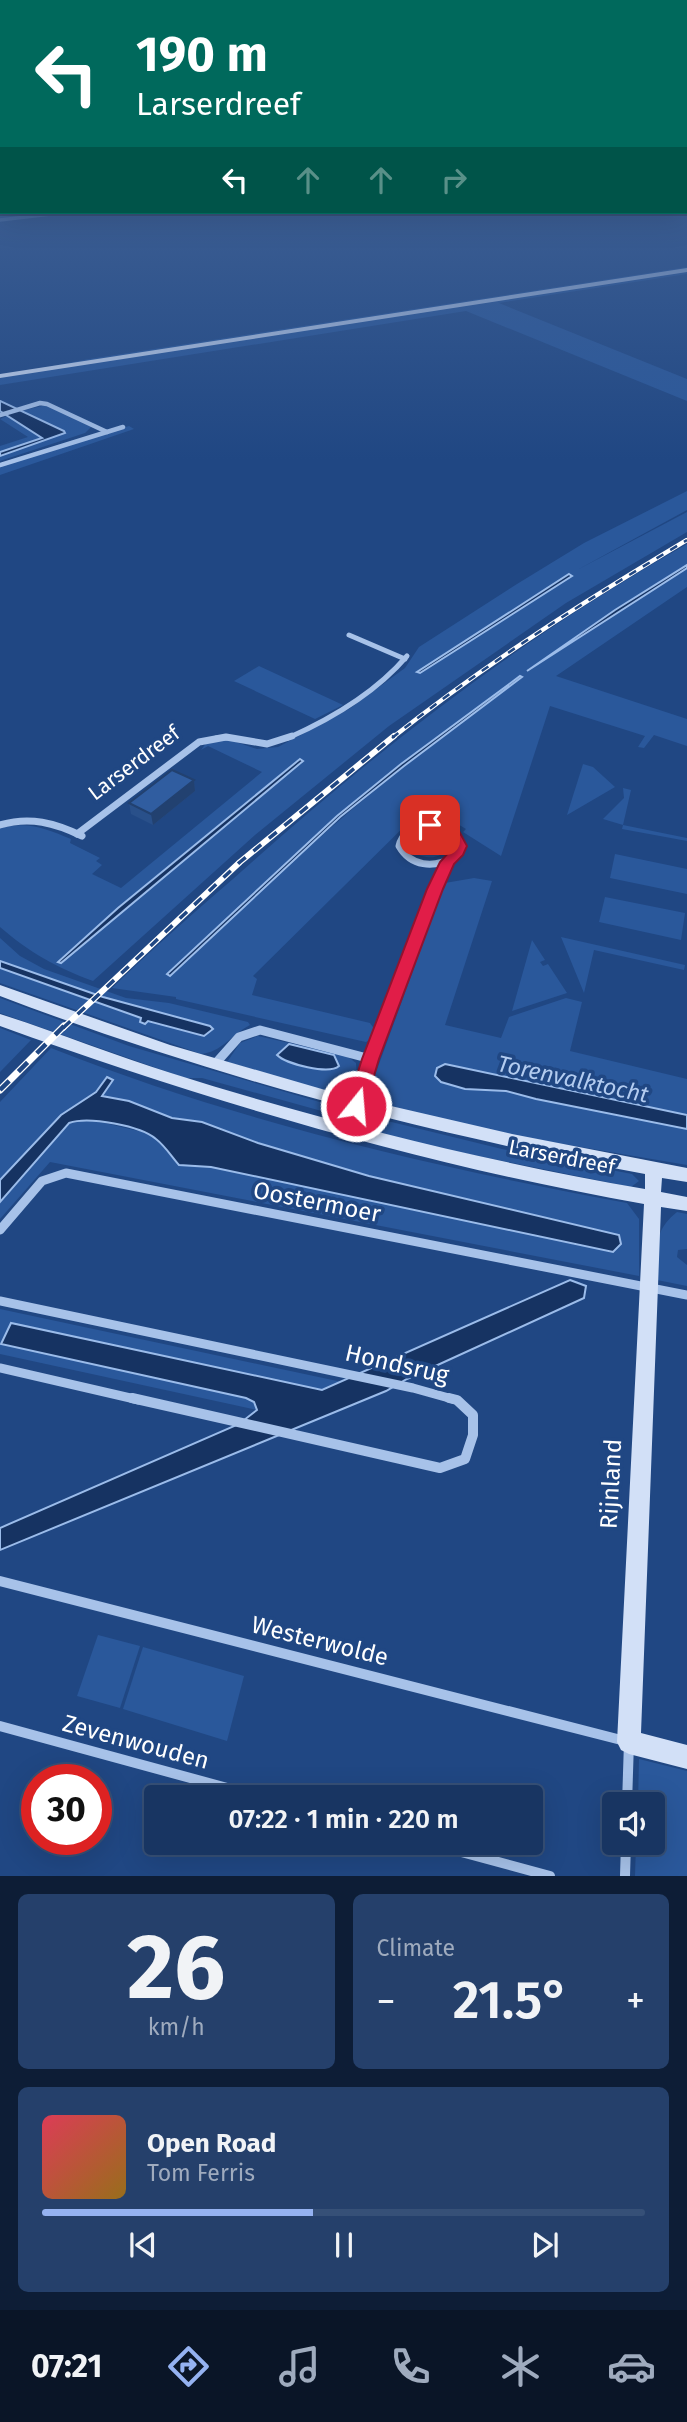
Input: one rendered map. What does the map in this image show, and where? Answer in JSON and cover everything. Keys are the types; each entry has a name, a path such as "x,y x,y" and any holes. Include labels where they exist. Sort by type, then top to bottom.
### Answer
{"street":[{"path":"0,376 593,285"},
{"path":"1,415 40,403 47,404 104,430"},
{"path":"0,463 120,426"},
{"name":"Larserdreef","path":"0,825 19,819 38,820 80,835 199,743 216,735 269,745 344,708 397,670 406,658 349,635"},
{"path":"347,1132 371,1059 447,862 454,858 460,846 454,834 447,830 421,825 411,828 400,839 402,853 417,863 438,865 447,862"},
{"name":"Larserdreef","path":"0,990 78,1020 356,1106 687,1175"},
{"name":"Larserdreef","path":"0,1020 117,1063 347,1132 510,1171 687,1205"},
{"path":"215,1064 239,1037 260,1030 371,1059"},
{"name":"Rijnland","path":"629,1742 654,1169"},
{"name":"Oostermoer","path":"0,1230 42,1181 66,1173 687,1295"},
{"name":"Hondsrug","path":"0,1301 457,1399 473,1415 473,1435 465,1459 440,1468 0,1368"},
{"name":"Westerwolde","path":"0,1581 629,1742"},
{"name":"Zevenwouden","path":"0,1726 216,1785"},
{"path":"627,1792 629,1742 687,1757"},
{"path":"472,1855 550,1876"},
{"path":"625,1876 626,1855"}],"shaded area":[{"path":"573,285 619,285 499,303 687,379 687,401 466,311 0,385 0,376 89,359"},
{"path":"0,401 65,433 0,456 0,452 42,438 0,411"},
{"path":"46,405 91,427 85,433 0,461 0,456 64,433 21,411"},
{"path":"7,416 43,438 0,452 0,446 28,437 0,419"},
{"path":"129,426 134,429 0,475 0,466"},
{"path":"687,491 687,510 577,570 687,512 687,532 566,603 389,726 255,835 93,981 44,958 0,927 0,828 19,825 36,827 71,839 70,843 100,858 96,861 102,865 92,874 121,888 262,772 208,746 201,750 207,742 227,739 257,749 278,747 349,709 405,668 419,647 584,543","holes":["569,574 572,576 418,672","302,761 61,963 118,909"]},
{"path":"687,544 687,565 615,610 528,671 687,568 687,587 556,676 687,719 687,746 654,735 644,748 638,747 645,736 550,706 501,856 463,832 466,829 426,805 253,976 257,979 252,995 370,1023 375,1030 371,1039 366,1042 176,997 112,988 286,832 395,742 507,658 625,580","holes":["520,676 522,678 384,783 297,857 171,975 167,974 337,816 401,764"]},
{"path":"687,565 687,568 527,671 615,610"},
{"path":"569,574 572,576 420,673 417,672"},
{"path":"259,666 343,705 315,719 234,681"},
{"path":"522,677 340,817 170,976 167,974 337,816 401,764"},
{"path":"300,759 303,761 61,963 58,962 118,908"},
{"path":"583,764 593,767 615,787 567,815"},
{"path":"623,788 631,790 623,825 603,819 624,798"},
{"path":"623,825 687,838 687,841 622,829"},
{"path":"426,830 437,832 446,838 449,845 442,854 426,857 411,850 409,839"},
{"path":"615,854 687,869 687,894 610,878"},
{"path":"474,878 492,881 445,1025 501,1038 509,1017 566,998 582,1002 570,1051 687,1079 687,1115 445,1064 465,1089 506,1091 687,1129 687,1165 510,1135 381,1105 373,1097 371,1086 445,883"},
{"path":"605,897 685,913 681,940 599,922"},
{"path":"561,937 685,965 684,970 594,950 584,993"},
{"path":"0,938 20,956 44,969 126,998 169,1003 248,1022 250,1025 221,1047 201,1054 0,983 0,968 141,1019 140,1022 145,1024 148,1021 204,1036 210,1026 103,997 12,966 0,960"},
{"path":"532,940 545,960 540,962 543,966 548,964 567,993 512,1011"},
{"path":"0,961 103,997 213,1029 204,1036 148,1021 145,1024 140,1022 141,1018 0,968"},
{"path":"0,998 129,1046 340,1108 336,1115 202,1078 185,1078 0,1013"},
{"path":"0,1028 31,1040 0,1072"},
{"path":"258,1036 347,1056 356,1063 357,1077 340,1095 227,1062 240,1043"},
{"path":"289,1044 334,1055 339,1066 326,1069 289,1062 277,1055"},
{"path":"51,1048 121,1074 263,1120 481,1174 627,1203 639,1219 639,1276 50,1162 0,1219 0,1202 70,1123 81,1119 147,1133 156,1139 179,1165 211,1167 612,1252 621,1244 579,1225 369,1176 258,1143 202,1122 172,1118 129,1101 102,1096 113,1080 61,1115 0,1180 0,1102"},
{"path":"445,1064 687,1115 687,1129 506,1091 465,1089 441,1082 435,1076 437,1068"},
{"path":"107,1077 113,1080 102,1096 129,1101 172,1118 202,1122 258,1143 369,1176 619,1235 621,1244 613,1252 211,1167 179,1165 149,1134 127,1126 89,1121 69,1123 0,1202 0,1180 61,1115 96,1092"},
{"path":"367,1116 502,1149 632,1174 639,1181 631,1187 429,1146 363,1129"},
{"path":"677,1212 687,1214 687,1249 678,1250 677,1257 687,1265 687,1286 657,1280 660,1235 663,1227"},
{"path":"570,1280 586,1286 584,1298 386,1391 0,1550 0,1528 239,1424 257,1410 254,1402 246,1398 1,1344 11,1323 322,1390"},
{"path":"0,1309 342,1382 322,1390 1,1343 246,1398 254,1402 257,1410 0,1354"},
{"path":"98,1635 140,1646 120,1708 77,1696"},
{"path":"143,1647 244,1676 227,1741 123,1709"},
{"path":"639,1759 687,1771 687,1876 635,1876 636,1855 665,1855 665,1792 638,1792"}],"building":[{"path":"172,770 194,780 151,814 129,803"}],"railway":[{"path":"392,738 463,684 536,634 687,540"},
{"path":"63,1028 240,862 394,736"},
{"path":"0,1090 64,1026"}],"route":[{"path":"356,1106 435,889 447,862 454,858 460,846 454,834 439,826 430,825"}],"water label":[{"name":"Torenvalktocht","path":"573,1079"}]}
